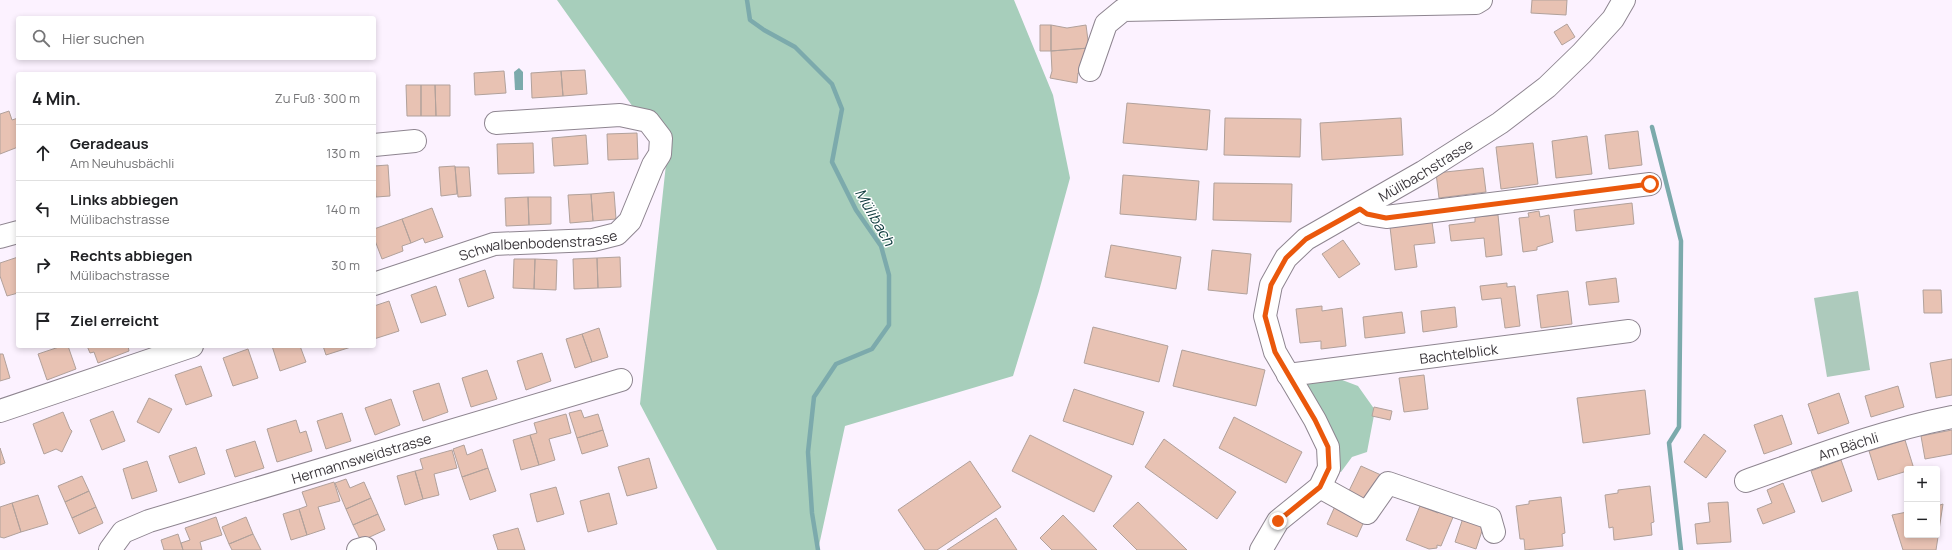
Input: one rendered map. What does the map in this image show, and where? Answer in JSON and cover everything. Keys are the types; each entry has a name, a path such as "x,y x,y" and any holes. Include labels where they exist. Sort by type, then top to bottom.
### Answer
{"street":[{"path":"1090,70 1106,24 1124,10 1476,3 1481,0"},
{"name":"Mülibachstrasse","path":"1261,550 1278,521 1320,487 1329,468 1328,447 1315,420 1275,352 1265,316 1271,285 1286,258 1306,239 1360,209 1500,124 1547,87 1613,19 1624,0"},
{"name":"Schwalbenbodenstrasse","path":"376,283 494,244 593,240 617,234 630,221 653,165 660,154 662,138 648,121 620,115 496,123"},
{"path":"376,145 414,141"},
{"path":"1360,209 1367,214 1386,218 1650,184"},
{"path":"0,237 16,233"},
{"name":"Bachtelblick","path":"1288,375 1629,331"},
{"path":"0,411 186,348"},
{"name":"Hermannsweidstrasse","path":"110,550 123,532 149,521 621,380"},
{"name":"Am Bächli","path":"1746,481 1857,441 1923,423 1952,417"},
{"path":"1320,487 1367,513 1388,484 1490,518 1494,532"}],"shaded area":[{"path":"557,0 1014,0 1053,95 1070,178 1039,291 1013,376 845,426 818,550 717,550 640,404 667,155"},
{"path":"519,68 523,72 523,90 515,90 514,72"},
{"path":"1858,291 1870,370 1827,377 1814,298"},
{"path":"1316,370 1358,386 1375,410 1367,452 1352,457 1341,472 1329,468 1291,379"}],"building":[{"path":"1532,0 1567,0 1566,15 1531,13"},
{"path":"1567,24 1575,37 1562,45 1554,32"},
{"path":"1040,25 1051,25 1051,51 1040,51"},
{"path":"1051,25 1067,28 1086,25 1089,48 1051,51"},
{"path":"1089,48 1091,57 1082,58 1086,64 1087,72 1078,73 1077,83 1050,78 1052,71 1051,51"},
{"path":"585,70 587,94 563,96 561,71"},
{"path":"504,71 506,93 475,95 474,73"},
{"path":"561,71 563,96 532,98 531,73"},
{"path":"406,85 421,85 421,116 407,116"},
{"path":"421,85 435,85 436,116 421,116"},
{"path":"435,85 450,85 450,116 436,116"},
{"path":"1127,103 1210,110 1207,150 1123,143"},
{"path":"9,111 12,120 16,119 16,148 0,154 0,114"},
{"path":"1225,118 1301,119 1300,157 1224,155"},
{"path":"1401,118 1403,155 1322,160 1320,123"},
{"path":"1638,131 1642,165 1609,169 1605,135"},
{"path":"637,133 638,159 608,160 607,134"},
{"path":"586,135 588,164 554,166 552,138"},
{"path":"1587,136 1592,174 1556,178 1552,141"},
{"path":"533,143 534,173 498,174 497,144"},
{"path":"1533,143 1538,184 1501,189 1496,147"},
{"path":"388,165 390,196 376,197 376,166"},
{"path":"455,166 457,194 441,196 439,167"},
{"path":"455,167 469,167 471,196 458,197"},
{"path":"1483,168 1486,192 1439,198 1436,173"},
{"path":"1123,175 1199,181 1196,220 1120,214"},
{"path":"1214,183 1292,184 1291,222 1213,220"},
{"path":"614,192 616,219 593,221 591,194"},
{"path":"591,194 593,221 570,223 568,195"},
{"path":"528,197 529,225 506,226 505,198"},
{"path":"528,197 551,197 551,224 529,225"},
{"path":"1632,203 1634,224 1576,231 1574,210"},
{"path":"432,208 443,237 425,243 423,238 411,243 402,219"},
{"path":"1539,211 1540,217 1549,215 1553,242 1537,247 1537,250 1523,252 1519,218 1529,217 1528,213"},
{"path":"1498,215 1502,255 1486,257 1484,238 1451,241 1449,225 1475,222 1475,217"},
{"path":"402,219 411,243 402,246 403,251 382,259 376,243 376,228"},
{"path":"1432,222 1435,243 1414,245 1417,267 1395,270 1390,227"},
{"path":"1343,240 1360,264 1339,278 1322,254"},
{"path":"1111,245 1181,257 1176,289 1105,277"},
{"path":"1212,250 1251,254 1247,294 1208,290"},
{"path":"620,257 621,287 598,288 597,258"},
{"path":"16,258 16,294 7,296 0,276 0,263"},
{"path":"597,258 598,288 574,289 573,259"},
{"path":"514,259 535,259 534,289 513,288"},
{"path":"535,259 557,260 556,290 534,289"},
{"path":"485,270 494,298 468,307 459,279"},
{"path":"1616,278 1619,302 1589,305 1586,282"},
{"path":"1507,283 1507,287 1515,286 1520,326 1505,328 1501,298 1482,300 1480,286"},
{"path":"436,286 446,315 421,323 411,295"},
{"path":"1923,290 1941,290 1942,313 1924,313"},
{"path":"1568,291 1572,324 1541,328 1537,295"},
{"path":"389,301 399,331 376,338 376,305"},
{"path":"1322,306 1322,311 1342,308 1346,346 1321,349 1321,341 1300,343 1296,309"},
{"path":"1455,307 1457,327 1423,332 1421,311"},
{"path":"1402,312 1405,333 1365,338 1363,317"},
{"path":"1093,327 1168,346 1159,382 1084,363"},
{"path":"599,328 608,357 592,362 582,334"},
{"path":"582,334 592,362 575,368 566,339"},
{"path":"56,348 69,348 76,369 47,380 38,354"},
{"path":"88,348 128,348 129,351 98,363 94,352 90,353"},
{"path":"273,348 301,348 306,362 280,371"},
{"path":"324,348 348,348 326,355"},
{"path":"248,349 258,378 233,386 223,358"},
{"path":"1182,350 1265,370 1256,406 1173,386"},
{"path":"542,353 551,381 526,390 517,361"},
{"path":"0,354 3,354 10,378 0,381"},
{"path":"1952,359 1952,395 1936,398 1930,363"},
{"path":"201,366 212,396 186,405 175,375"},
{"path":"487,370 497,399 471,407 462,378"},
{"path":"1424,375 1428,409 1404,412 1399,378"},
{"path":"439,383 448,412 423,421 413,391"},
{"path":"1898,386 1904,407 1871,417 1865,396"},
{"path":"1074,389 1144,412 1133,445 1063,421"},
{"path":"1645,390 1650,434 1583,443 1577,398"},
{"path":"1839,393 1849,423 1818,434 1808,404"},
{"path":"149,398 172,409 159,433 137,422"},
{"path":"391,399 400,425 375,435 365,408"},
{"path":"1374,407 1392,411 1390,420 1372,416"},
{"path":"581,410 584,418 598,414 603,430 577,438 569,413"},
{"path":"113,411 125,441 102,450 90,420"},
{"path":"63,412 72,431 62,452 56,449 44,454 33,424"},
{"path":"342,413 351,441 326,449 317,421"},
{"path":"566,414 571,433 549,439 555,460 539,465 530,435 537,433 534,423"},
{"path":"1782,415 1792,444 1764,454 1754,425"},
{"path":"1234,417 1302,452 1286,483 1219,448"},
{"path":"296,420 300,433 306,431 312,451 277,462 267,429"},
{"path":"603,430 608,446 582,454 577,438"},
{"path":"1952,430 1952,454 1925,459 1921,436"},
{"path":"1704,434 1726,451 1706,478 1684,462"},
{"path":"530,435 539,465 521,470 513,440"},
{"path":"1030,435 1112,476 1094,512 1012,471"},
{"path":"1164,439 1236,492 1217,519 1145,467"},
{"path":"1905,440 1913,466 1904,466 1904,472 1878,480 1869,451"},
{"path":"255,441 264,468 235,477 226,450"},
{"path":"464,445 467,455 482,449 488,468 462,477 453,449"},
{"path":"196,447 205,474 179,483 169,456"},
{"path":"0,448 5,463 0,465"},
{"path":"452,450 457,468 434,474 439,495 423,499 415,471 423,469 420,459"},
{"path":"649,458 657,488 627,496 618,467"},
{"path":"1841,460 1852,491 1822,502 1811,471"},
{"path":"147,461 157,491 132,499 123,469"},
{"path":"970,461 1001,507 937,550 925,550 898,510"},
{"path":"1361,466 1381,475 1367,504 1347,495"},
{"path":"488,468 496,491 470,500 462,477"},
{"path":"415,471 423,499 405,505 397,476"},
{"path":"82,476 89,491 65,502 58,486"},
{"path":"346,479 350,488 364,482 371,498 346,509 335,483"},
{"path":"334,482 340,501 318,507 325,529 307,535 299,509 307,506 302,492"},
{"path":"1783,483 1795,512 1763,524 1757,509 1772,503 1767,490"},
{"path":"1650,486 1654,522 1651,523 1652,535 1614,540 1613,527 1609,528 1605,495 1618,493 1618,490"},
{"path":"556,487 564,514 537,522 530,494"},
{"path":"89,491 96,507 72,518 65,502"},
{"path":"609,493 617,524 588,532 580,501"},
{"path":"38,495 48,524 21,532 12,503"},
{"path":"1561,497 1565,533 1562,534 1563,546 1525,550 1524,539 1520,539 1516,506 1529,504 1529,501"},
{"path":"371,498 378,514 353,525 346,509"},
{"path":"1138,502 1187,550 1137,550 1113,526"},
{"path":"1728,502 1731,542 1697,544 1695,524 1710,522 1708,503"},
{"path":"12,503 21,532 4,538 0,537 0,507"},
{"path":"1336,504 1366,517 1357,537 1327,524"},
{"path":"1442,504 1456,510 1441,546 1437,545 1437,548 1429,549 1406,540 1420,506 1438,513"},
{"path":"1943,504 1940,524 1940,505"},
{"path":"96,507 103,523 79,534 72,518"},
{"path":"299,509 307,535 291,540 283,514"},
{"path":"1904,513 1904,538 1938,538 1936,550 1903,550 1892,515"},
{"path":"378,514 385,530 361,541 353,525"},
{"path":"1063,515 1097,550 1052,550 1040,538"},
{"path":"216,517 222,535 200,542 202,550 183,550 181,543 190,540 185,528"},
{"path":"246,517 253,534 229,544 222,527"},
{"path":"996,518 1017,550 947,550"},
{"path":"1463,518 1484,525 1476,549 1455,542"},
{"path":"518,528 525,550 498,550 493,535"},
{"path":"178,534 183,550 164,550 161,540"},
{"path":"253,534 261,550 232,550 229,544"}],"waterway":[{"name":"Mülibach","path":"747,0 750,20 764,30 795,47 832,84 842,109 832,162 856,210 881,246 889,275 889,325 872,349 836,364 814,397 808,452 812,513 818,550"},
{"path":"1652,127 1681,241 1679,427 1669,443 1681,550"}],"route":[{"path":"1278,521 1320,487 1329,468 1328,447 1315,420 1275,352 1265,316 1271,285 1286,258 1306,239 1360,209 1367,214 1386,218 1650,184"}]}
